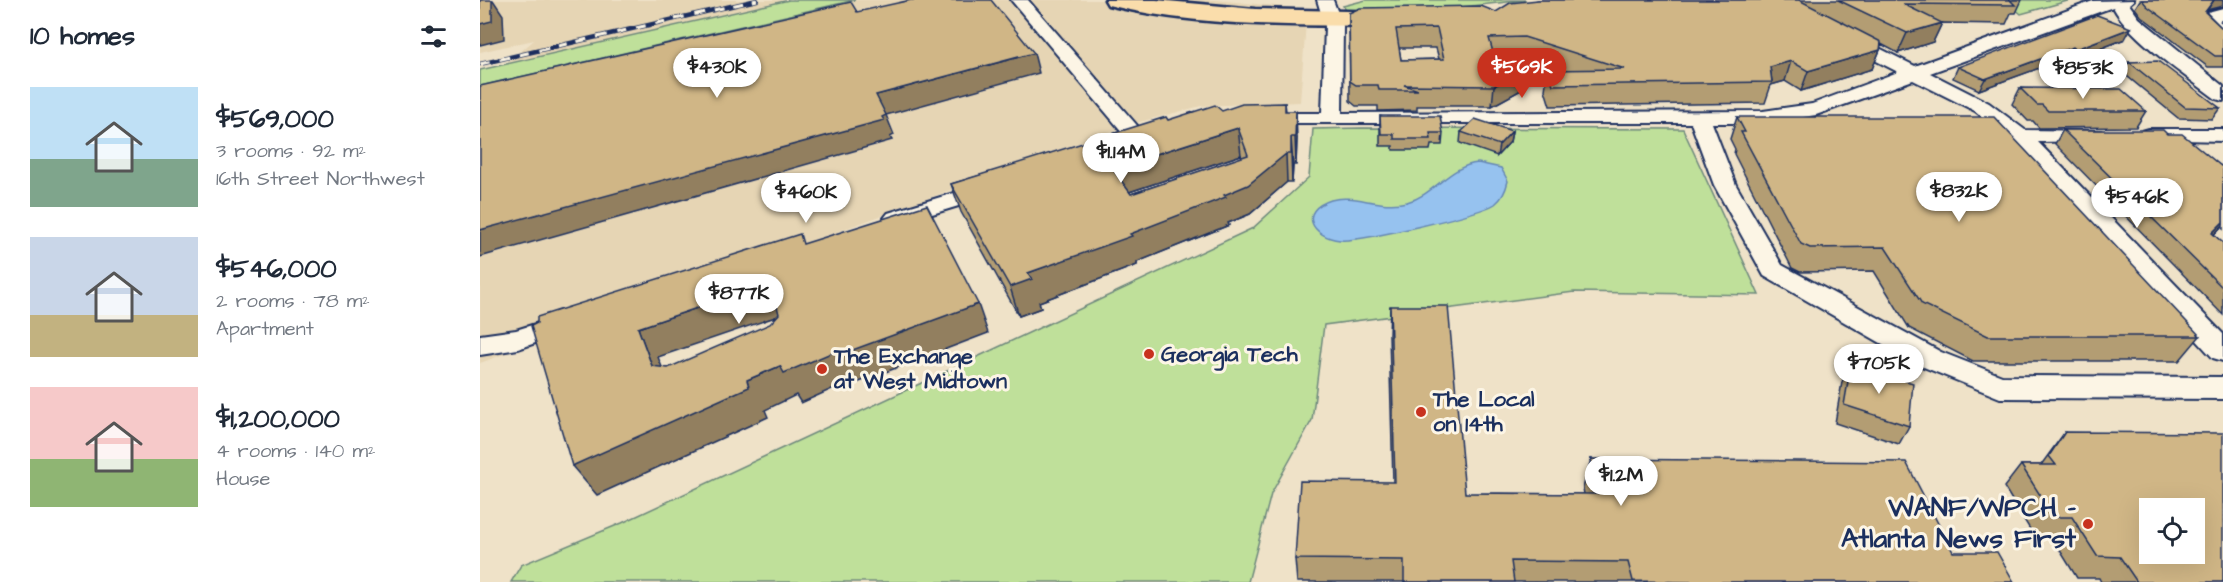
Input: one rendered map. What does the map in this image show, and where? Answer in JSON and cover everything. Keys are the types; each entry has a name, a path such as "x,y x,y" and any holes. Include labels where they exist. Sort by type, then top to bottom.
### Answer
{"main road":[{"path":"1116,0 1190,13 1274,10 1328,5 1412,19"},
{"path":"1215,0 1274,10"}],"street":[{"path":"1019,0 1141,142"},
{"path":"1240,120 1763,117 1816,109 2108,1 2119,6 2160,46 2223,95"},
{"path":"1328,5 1334,26 1332,119"},
{"path":"2223,13 2214,16 2210,22 2223,34"},
{"path":"2068,16 2103,19 2123,24 2160,46"},
{"path":"1834,32 1982,107 2020,136 2223,351"},
{"path":"1699,117 1725,185 1773,270 1931,359 2000,387 2223,388"},
{"path":"2020,136 2223,135"},
{"path":"879,223 1010,183"},
{"path":"480,345 518,339 586,317"}],"shaded area":[{"path":"480,0 1215,0 1307,9 1300,102 1201,106 1128,125 480,363 480,87 534,40 480,52"}],"green space":[{"path":"789,0 855,0 480,86 480,70"},
{"path":"1366,0 1526,0 1442,9 1355,11 1346,10 1343,6"},
{"path":"2005,0 2071,0 2021,14"},
{"name":"Georgia Tech","path":"1313,129 1683,129 1759,295 1574,292 1324,325 1312,420 1271,494 1248,582 511,582 521,565 622,523 1253,228 1309,177"}],"water":[{"path":"1478,163 1501,168 1508,181 1500,199 1485,208 1419,226 1352,239 1330,238 1316,229 1312,223 1314,210 1331,200 1349,198 1387,204 1407,202 1425,193 1458,169"}],"building":[{"path":"480,0 492,0 492,21 480,24"},
{"path":"911,0 991,0 1034,53 876,95 886,115 882,117 884,120 480,230 480,86 851,2 857,12"},
{"path":"1538,0 1799,0 1881,42 1880,50 1808,71 1791,61 1770,67 1772,82 1553,85 1548,70 1625,69 1524,37 1489,38 1498,70 1526,69 1494,86 1404,85 1418,90 1379,90 1378,85 1356,85 1350,81 1349,13 1360,8 1481,6 1496,12 1510,3","holes":["1437,28 1444,59 1401,60 1396,29"]},
{"path":"1838,0 2010,0 2015,5 1903,4 1942,23 1907,33"},
{"path":"2142,0 2214,0 2205,12 2223,29 2223,56 2215,56"},
{"path":"2097,15 2131,28 1985,79 1958,67"},
{"path":"2158,61 2220,108 2185,107 2129,62"},
{"path":"2020,88 2121,89 2146,111 2048,111 2042,105 2037,105"},
{"path":"1285,103 1285,111 1296,111 1295,137 1291,137 1291,154 1286,154 1248,185 1224,195 1226,197 1130,234 1132,236 1028,273 1032,279 1010,287 951,184 1166,117 1168,120 1215,105 1222,111 1242,104","holes":["1238,128 1248,155 1131,194 1112,168"]},
{"path":"1380,116 1440,116 1443,133 1430,133 1431,139 1394,139 1394,134 1381,134"},
{"path":"1737,117 1994,117 2200,336 1988,336 1922,304 1885,247 1810,248 1801,244 1741,132 1745,132"},
{"path":"1475,119 1512,131 1499,145 1461,132"},
{"path":"2063,130 2163,130 2167,134 2182,134 2223,166 2223,222 2212,233 2223,243 2223,288"},
{"path":"927,205 978,304 839,355 838,350 784,373 780,366 747,380 749,387 572,466 531,326 537,323 537,317 800,234 803,244","holes":["771,283 779,314 770,324 668,368 652,366 638,328"]},
{"name":"The Local on 14th","path":"1390,306 1448,306 1465,493 1598,494 1591,459 1906,462 1953,552 1997,552 2014,582 1633,581 1628,562 1511,561 1514,582 1404,582 1404,560 1295,559 1300,481 1395,482"},
{"path":"1851,364 1913,383 1909,426 1844,405"},
{"name":"WANF/WPCH - Atlanta News First","path":"2065,432 2223,433 2223,582 2137,582 2120,557 2097,556 2072,517 2054,517 2021,465 2056,465 2049,456"}],"railway":[{"path":"480,64 757,0"}],"place":[{"name":"Georgia Tech","path":"1149,354"},
{"name":"The Exchange at West Midtown","path":"822,369"},
{"name":"The Local on 14th","path":"1421,412"},
{"name":"WANF/WPCH - Atlanta News First","path":"2088,524"}]}
